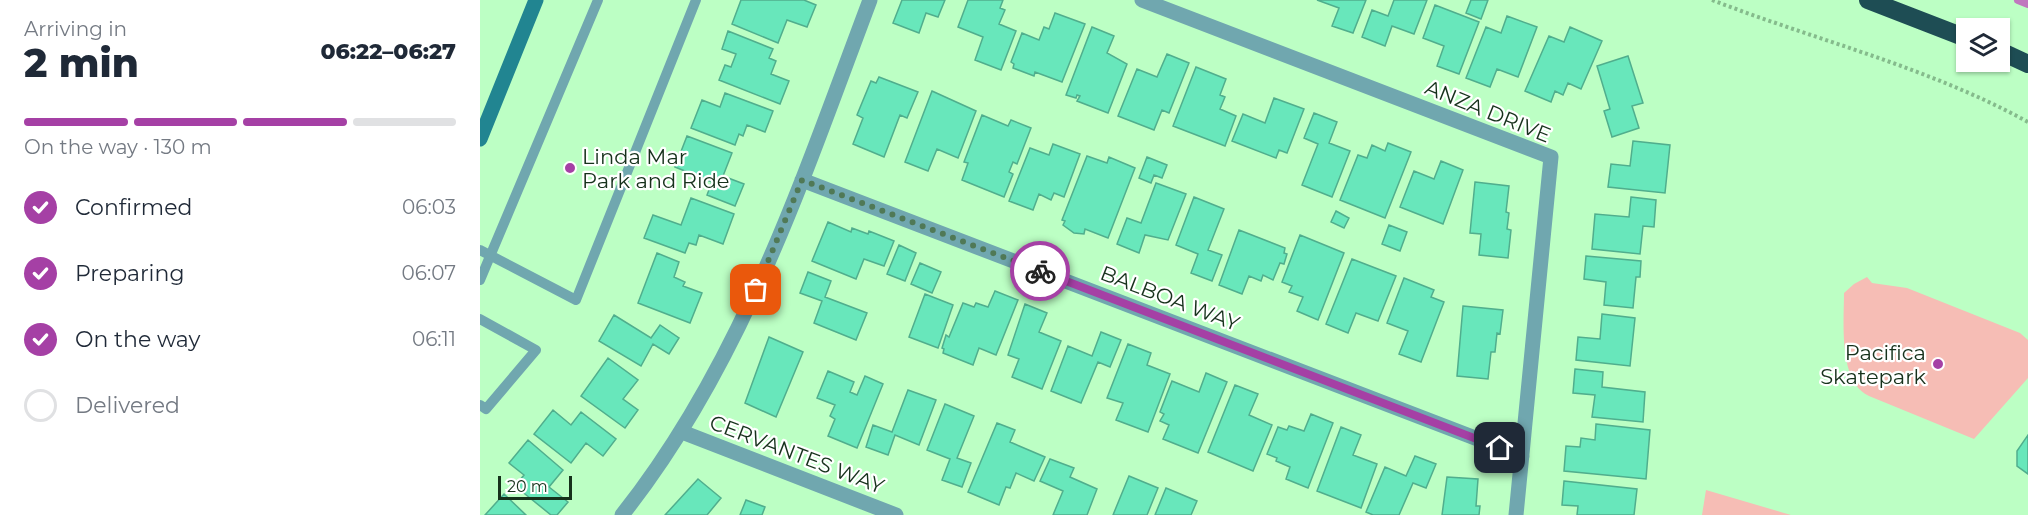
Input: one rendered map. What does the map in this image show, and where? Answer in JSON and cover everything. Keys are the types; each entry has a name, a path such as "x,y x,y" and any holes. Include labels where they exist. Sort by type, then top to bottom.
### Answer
{"highway":[{"path":"1868,0 1956,34"}],"street":[{"path":"480,139 536,0"},
{"path":"622,515 682,432 717,372 747,312 802,180 870,0"},
{"name":"ANZA DRIVE","path":"1142,0 1551,157 1516,515"},
{"name":"BALBOA WAY","path":"802,180 1522,456"},
{"name":"CERVANTES WAY","path":"682,432 896,515"}],"lane":[{"path":"480,280 492,257 598,0"},
{"path":"480,249 576,300 696,0"},
{"path":"480,319 536,350 482,410"}],"path":[{"path":"1712,0 1926,75 1983,98 2028,122"}],"shaded area":[{"name":"Pacifica Skatepark","path":"1867,277 1872,283 1907,288 2020,333 2028,340 2028,378 1974,439 1869,396 1859,389 1847,365 1844,293"},
{"path":"1706,490 1791,515 1702,515"}],"building":[{"path":"741,0 804,0 816,5 807,27 787,20 778,43 732,24"},
{"path":"902,0 945,0 938,17 926,13 919,33 893,23"},
{"path":"968,0 1003,0 1000,8 1005,10 999,24 1016,31 1001,70 975,60 983,37 958,27"},
{"path":"1317,0 1366,0 1353,33 1332,26 1339,8"},
{"path":"1394,0 1427,0 1414,34 1392,26 1385,46 1362,37 1372,10 1388,16"},
{"path":"1471,0 1488,0 1481,19 1466,13"},
{"path":"1435,5 1479,22 1459,74 1437,66 1444,46 1423,38"},
{"path":"1055,13 1085,24 1062,82 1035,72 1034,76 1013,68 1014,64 1011,62 1022,33 1039,40 1044,27 1049,29"},
{"path":"1507,16 1537,27 1518,77 1497,69 1490,87 1466,78 1486,27 1501,33"},
{"path":"1092,27 1114,36 1107,53 1127,64 1108,113 1077,101 1080,96 1077,95 1076,98 1066,95"},
{"path":"1570,27 1602,41 1581,89 1568,83 1563,95 1555,91 1551,102 1525,91 1549,36 1564,42"},
{"path":"728,31 773,49 769,58 776,61 771,74 789,81 780,104 719,80 725,65 731,67 736,54 722,49"},
{"path":"1167,54 1189,63 1169,113 1162,110 1154,130 1118,116 1137,69 1157,77"},
{"path":"1628,56 1643,103 1632,106 1639,128 1612,137 1604,111 1610,109 1597,66"},
{"path":"1196,67 1226,79 1220,95 1225,97 1220,109 1236,116 1225,146 1173,126"},
{"path":"879,77 918,92 907,118 900,115 884,157 853,144 863,118 857,115 871,81 876,83"},
{"path":"932,91 976,111 958,158 937,149 928,171 905,162"},
{"path":"725,93 773,111 765,132 747,125 743,136 739,134 735,145 691,128 702,100 720,107"},
{"path":"1274,98 1304,109 1287,153 1279,150 1276,158 1232,141 1243,114 1265,123"},
{"path":"1314,113 1337,122 1329,143 1350,151 1332,197 1302,185 1318,144 1304,138"},
{"path":"982,115 1008,126 1011,120 1031,128 1017,164 1013,162 1009,172 1013,174 1004,197 962,180 968,163 964,162"},
{"path":"687,136 732,153 723,176 744,184 735,206 707,195 712,182 675,167"},
{"path":"1633,141 1670,145 1665,193 1608,187 1611,164 1630,166"},
{"path":"1388,143 1411,152 1385,218 1340,200 1358,155 1367,158 1372,145 1385,151"},
{"path":"1053,144 1080,154 1064,197 1054,193 1051,200 1039,194 1033,210 1009,201 1030,148 1049,155"},
{"path":"1087,156 1107,163 1109,157 1135,168 1108,238 1085,229 1084,234 1074,233 1063,225 1065,221 1062,220"},
{"path":"1147,157 1167,165 1162,178 1154,175 1151,183 1139,178"},
{"path":"1441,161 1463,170 1443,224 1400,207 1414,171 1434,179"},
{"path":"1475,182 1509,186 1506,212 1509,213 1507,229 1511,230 1508,258 1479,255 1481,234 1470,233"},
{"path":"1156,183 1186,194 1168,240 1145,235 1139,253 1117,244 1127,218 1141,223"},
{"path":"1194,197 1224,209 1208,250 1222,255 1212,281 1191,273 1198,254 1176,245"},
{"path":"1631,197 1656,200 1654,227 1643,226 1640,254 1592,249 1595,214 1629,217"},
{"path":"691,198 734,214 723,244 699,235 696,245 689,243 685,253 644,238 653,215 681,225"},
{"path":"1336,211 1349,218 1344,228 1331,222"},
{"path":"828,222 851,232 852,228 868,234 869,231 894,241 884,266 864,259 856,279 812,261"},
{"path":"1389,225 1407,232 1400,251 1382,244"},
{"path":"1239,230 1285,248 1284,253 1287,254 1284,264 1280,263 1273,280 1263,275 1261,281 1249,276 1242,294 1219,285"},
{"path":"1300,235 1344,253 1318,320 1297,311 1303,297 1289,292 1292,286 1282,282"},
{"path":"899,245 916,253 905,281 887,274"},
{"path":"657,253 679,262 674,277 685,282 683,286 702,293 690,323 638,303"},
{"path":"1586,256 1641,261 1640,277 1636,277 1633,308 1604,305 1606,282 1584,279"},
{"path":"1352,259 1396,276 1378,321 1356,313 1348,333 1326,324"},
{"path":"920,263 941,272 932,293 911,284"},
{"path":"808,272 831,281 825,297 867,313 856,340 814,323 822,301 800,293"},
{"path":"1404,278 1434,290 1431,297 1444,302 1421,362 1399,354 1408,331 1387,323"},
{"path":"995,291 1018,300 996,355 979,348 973,365 943,353 942,348 946,335 949,337 963,303 974,307 976,303 988,307"},
{"path":"925,294 953,305 938,348 909,337"},
{"path":"1025,304 1047,313 1039,332 1061,341 1042,389 1012,377 1019,359 1008,355"},
{"path":"1463,306 1503,310 1495,352 1491,352 1488,379 1457,376"},
{"path":"1602,314 1635,318 1630,366 1576,360 1578,337 1600,339"},
{"path":"614,315 651,338 660,325 679,338 669,354 653,344 641,366 599,341"},
{"path":"1101,332 1121,340 1110,367 1098,362 1081,403 1051,391 1068,346 1092,356"},
{"path":"769,337 803,352 776,417 745,403"},
{"path":"1128,344 1151,353 1147,365 1170,374 1148,432 1116,420 1123,403 1107,398"},
{"path":"608,358 638,380 623,399 638,410 625,428 581,396"},
{"path":"1575,369 1603,372 1602,387 1645,392 1643,422 1592,417 1595,395 1573,393"},
{"path":"828,371 854,382 850,392 857,395 865,376 883,384 857,448 828,436 835,419 830,416 835,405 817,398"},
{"path":"1206,373 1227,382 1198,453 1163,439 1169,425 1160,421 1164,414 1160,412 1172,381 1199,392"},
{"path":"1235,385 1258,394 1249,415 1272,425 1253,471 1208,452"},
{"path":"908,390 936,400 919,445 895,435 888,455 866,447 873,425 892,432"},
{"path":"945,404 974,416 957,458 971,463 962,487 942,480 950,459 927,450"},
{"path":"553,410 571,425 581,412 616,439 603,456 586,443 571,463 534,434"},
{"path":"1311,414 1333,423 1308,488 1286,479 1290,467 1267,454 1278,427 1287,430 1289,426 1304,431"},
{"path":"997,423 1015,430 1010,442 1045,457 1034,481 1016,473 1010,488 1006,487 999,505 968,492"},
{"path":"1596,424 1650,430 1646,479 1564,471 1566,446 1580,447 1581,438 1595,440"},
{"path":"1341,427 1361,435 1353,455 1377,464 1361,508 1317,491"},
{"path":"2028,435 2028,474 2017,466 2017,451"},
{"path":"528,440 563,470 549,487 568,502 557,515 551,515 515,486 524,475 509,463"},
{"path":"1415,456 1436,464 1426,488 1413,483 1399,515 1373,515 1366,512 1385,467 1406,476"},
{"path":"1050,459 1074,468 1070,477 1097,489 1087,515 1053,515 1063,491 1040,481"},
{"path":"1129,476 1158,488 1147,515 1113,515"},
{"path":"1447,477 1478,479 1476,506 1480,506 1479,515 1442,515"},
{"path":"698,479 721,498 707,515 665,515"},
{"path":"1564,481 1637,489 1634,515 1577,515 1578,506 1562,505"},
{"path":"1166,488 1197,501 1191,515 1155,515"},
{"path":"504,494 526,515 485,515"},
{"path":"746,500 765,507 762,515 740,515"}],"waterway":[{"path":"2018,0 2028,4"}],"way so far":[{"path":"756,290 802,180 1040,271"}],"place":[{"name":"Linda Mar Park and Ride","path":"570,168"},
{"name":"Pacifica Skatepark","path":"1938,364"}],"route":[{"path":"1040,271 1500,448"}]}
